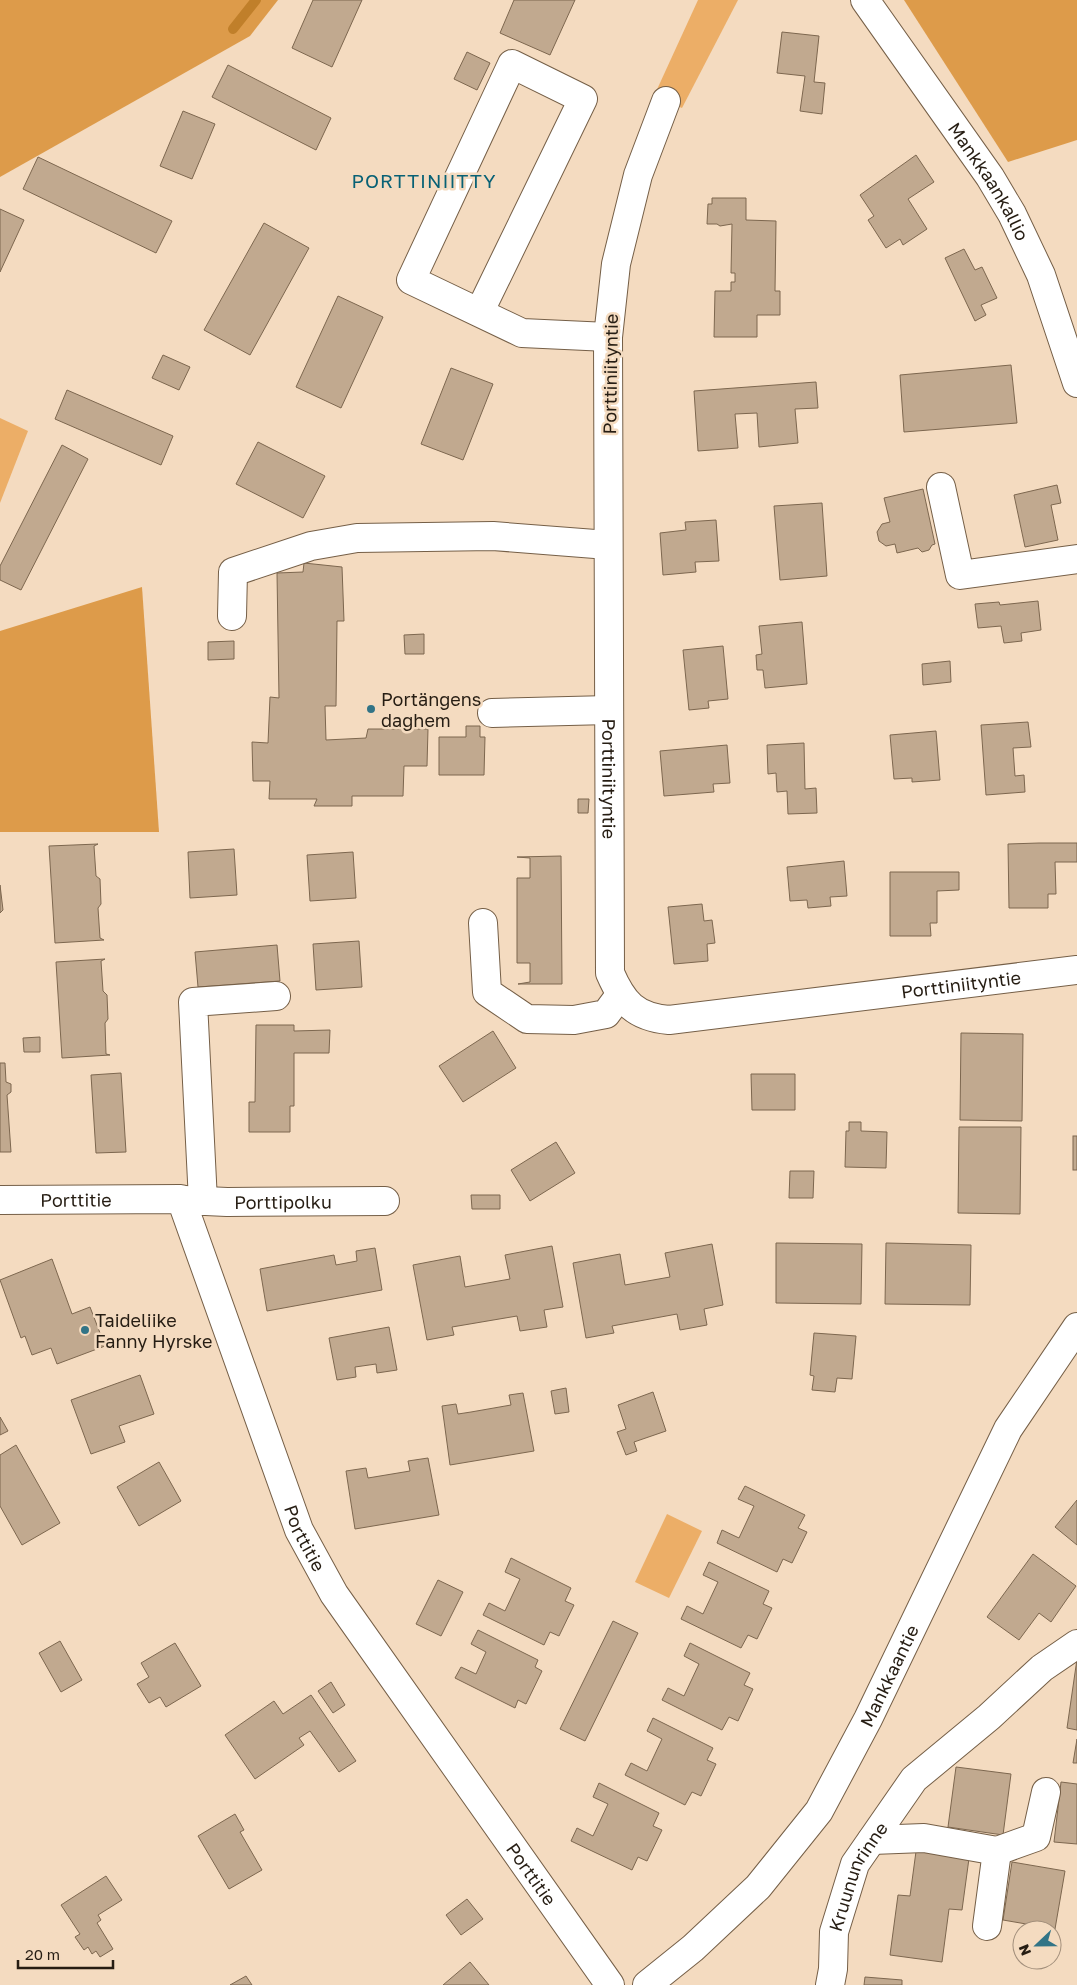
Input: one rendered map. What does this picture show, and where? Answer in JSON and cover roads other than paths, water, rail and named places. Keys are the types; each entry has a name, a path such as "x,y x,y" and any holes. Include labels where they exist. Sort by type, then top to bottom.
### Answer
{"street":[{"name":"Mankkaankallio","path":"865,0 990,178 1012,214 1041,275 1077,382"},
{"path":"480,312 583,100 512,64 411,280 522,333 608,337"},
{"name":"Porttiniityntie","path":"666,100 638,175 616,264 608,337 610,973 620,995 634,1009 649,1018 669,1020 1077,970"},
{"path":"941,487 960,575 1077,559"},
{"path":"232,616 233,572 311,546 357,538 493,536 608,545"},
{"path":"492,714 609,710"},
{"path":"483,923 487,992 527,1019 574,1020 606,1014 620,995"},
{"path":"192,1200 194,1002 276,996"},
{"name":"Porttitie","path":"0,1200 192,1200 299,1530 318,1567 334,1594 610,1985"},
{"name":"Porttipolku","path":"192,1200 385,1201"},
{"name":"Mankkaantie","path":"647,1985 693,1948 758,1887 819,1811 868,1719 1008,1429 1077,1327"},
{"name":"Kruununrinne","path":"830,1985 833,1969 834,1932 855,1864 914,1779 989,1717 1042,1668 1077,1644"},
{"path":"872,1840 924,1838 996,1851 1036,1838 1046,1792"},
{"path":"987,1926 996,1851"}],"waterway":[{"path":"233,29 256,0"}],"place":[{"name":"Portängens daghem","path":"371,709"},
{"name":"Taideliike Fanny Hyrske","path":"85,1330"}],"district":[{"name":"PORTTINIITTY","path":"424,180"}]}
